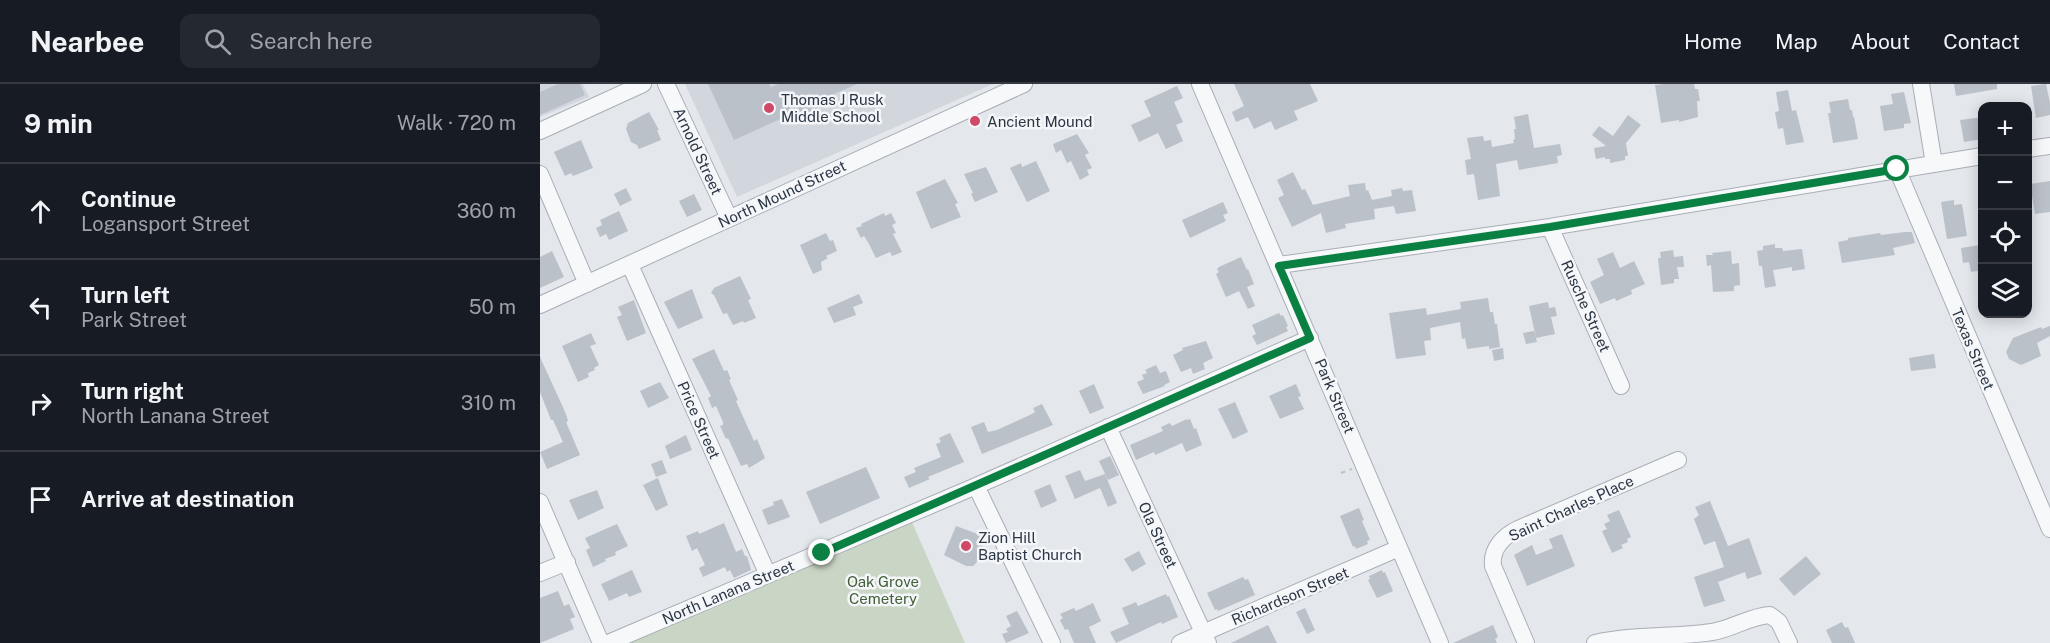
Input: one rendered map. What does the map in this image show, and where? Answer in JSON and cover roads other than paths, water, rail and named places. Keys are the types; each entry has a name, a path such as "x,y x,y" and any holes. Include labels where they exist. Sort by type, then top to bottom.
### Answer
{"street":[{"path":"540,131 643,84"},
{"name":"Arnold Street","path":"666,84 729,218"},
{"name":"North Mound Street","path":"540,305 1024,84"},
{"name":"Park Street","path":"1200,84 1440,643"},
{"path":"1921,84 1934,164"},
{"path":"2032,148 2050,146"},
{"path":"1279,266 1550,227 1978,157"},
{"name":"Texas Street","path":"1897,169 2050,529"},
{"path":"540,174 587,284"},
{"name":"Rusche Street","path":"1550,227 1621,386"},
{"name":"Price Street","path":"630,265 768,575"},
{"name":"North Lanana Street","path":"608,643 976,486 1310,338"},
{"name":"Ola Street","path":"1108,427 1206,638"},
{"name":"Saint Charles Place","path":"1526,643 1493,566 1492,560 1500,543 1518,529 1678,460"},
{"path":"976,486 1052,643"},
{"path":"540,502 601,643"},
{"name":"Richardson Street","path":"1180,643 1206,638 1399,548"},
{"path":"540,573 567,562"},
{"path":"1595,643 1624,638 1710,633 1770,615 1779,622 1789,643"}],"place":[{"name":"Thomas J Rusk Middle School","path":"769,108"},
{"name":"Ancient Mound","path":"975,121"},
{"name":"Zion Hill Baptist Church","path":"966,546"}],"park label":[{"name":"Oak Grove Cemetery","path":"883,590"}]}
